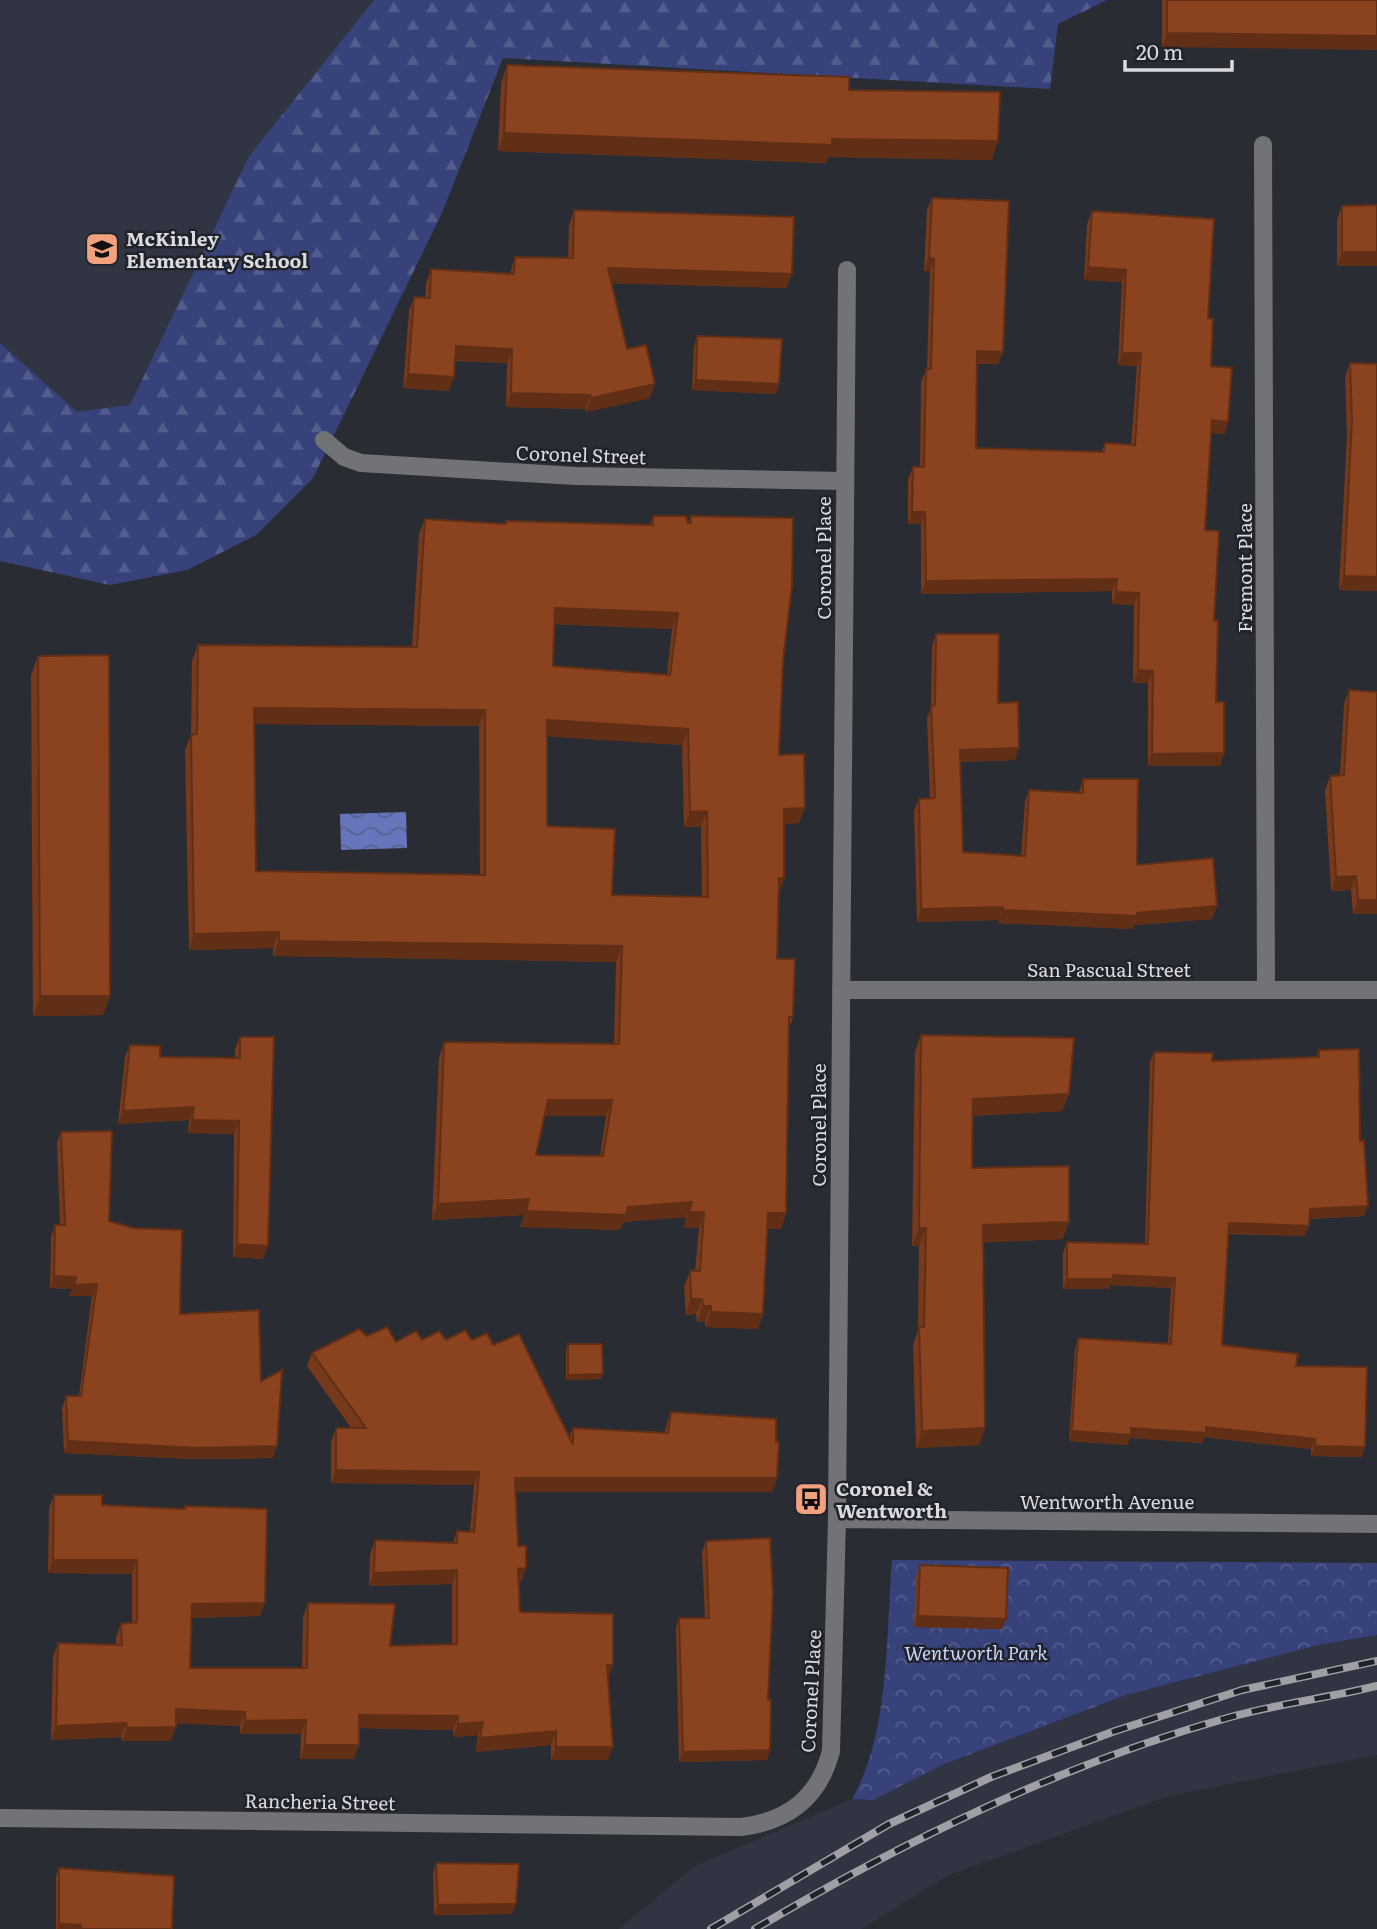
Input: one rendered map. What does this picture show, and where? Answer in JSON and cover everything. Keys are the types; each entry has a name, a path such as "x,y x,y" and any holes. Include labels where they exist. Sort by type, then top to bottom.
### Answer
{"street":[{"name":"Fremont Place","path":"1263,145 1266,990"},
{"name":"Coronel Place","path":"640,1826 761,1824 779,1818 804,1802 817,1787 831,1752 837,1519 847,270"},
{"name":"Coronel Street","path":"324,440 344,457 361,463 576,477 845,481"},
{"name":"San Pascual Street","path":"841,990 1377,990"},
{"name":"Wentworth Avenue","path":"837,1519 1377,1524"},
{"name":"Rancheria Street","path":"0,1818 640,1826"}],"shaded area":[{"name":"McKinley Elementary School","path":"0,0 374,0 249,156 130,406 77,413 0,343"},
{"path":"1377,1635 1377,1755 1169,1796 949,1875 861,1929 619,1929 695,1866 852,1799 873,1800 944,1764 1126,1695 1318,1645"}],"green space":[{"path":"374,0 1107,0 1058,24 1050,89 503,58 442,213 313,478 256,535 187,570 110,585 0,561 0,343 77,412 130,405 249,156"},
{"name":"Wentworth Park","path":"892,1560 1377,1563 1377,1635 1318,1645 1126,1695 944,1764 873,1800 852,1799 864,1773 880,1714"}],"water":[{"path":"406,812 407,848 341,850 340,814"}],"building":[{"path":"1167,0 1377,0 1377,36 1167,33"},
{"path":"507,65 849,77 849,90 1000,92 998,141 832,139 832,145 504,133"},
{"path":"932,198 1009,201 1003,352 977,351 976,448 1104,452 1105,443 1135,445 1141,353 1122,353 1126,270 1088,267 1092,211 1214,219 1208,318 1213,319 1211,366 1232,368 1228,422 1212,420 1205,530 1219,531 1214,621 1218,621 1216,702 1224,702 1224,753 1152,754 1153,671 1138,670 1139,593 1116,592 1117,579 926,581 925,512 912,512 913,467 924,467 926,369 931,369 934,259 929,258"},
{"path":"1377,205 1377,252 1342,252 1342,206"},
{"path":"574,210 794,217 792,274 608,268 627,349 646,345 655,384 591,398 590,395 511,393 512,349 456,346 454,377 408,374 414,297 430,298 431,269 514,274 515,257 573,258"},
{"path":"697,336 782,339 779,384 696,380"},
{"path":"1350,363 1377,364 1377,577 1344,576 1352,420"},
{"path":"653,516 686,516 688,523 691,523 691,516 793,518 792,586 783,661 779,755 804,754 805,808 784,809 784,878 779,878 777,959 795,959 793,1017 789,1017 786,1213 768,1213 763,1314 711,1312 711,1306 703,1306 702,1299 691,1299 690,1271 700,1271 704,1212 689,1212 692,1202 628,1207 626,1215 526,1211 529,1199 438,1204 444,1042 619,1044 622,946 279,941 279,932 194,934 191,735 197,734 198,645 417,647 425,519 506,524 506,521 653,525","holes":["555,608 678,613 670,675 553,666","254,708 485,710 485,875 256,871","547,720 688,729 690,812 707,811 708,897 612,895 615,829 547,826","548,1100 612,1100 603,1156 536,1155"]},
{"path":"936,634 999,634 998,703 1018,702 1019,748 960,750 963,852 1025,856 1029,790 1083,793 1083,779 1138,779 1137,865 1213,858 1217,906 1137,913 1137,916 1003,910 1003,907 921,909 919,799 935,798 931,706 935,705"},
{"path":"109,655 110,996 40,996 38,656"},
{"path":"1349,690 1377,692 1377,900 1358,900 1356,876 1336,877 1330,776 1344,775"},
{"path":"921,1035 1074,1038 1069,1094 973,1099 972,1168 1069,1166 1069,1222 983,1225 985,1428 922,1431 919,1327 924,1327 926,1228 919,1228"},
{"path":"240,1037 274,1037 268,1246 237,1244 239,1121 192,1120 194,1107 123,1111 130,1045 160,1046 160,1057 240,1058"},
{"path":"1359,1049 1360,1141 1364,1140 1368,1206 1310,1209 1309,1226 1229,1223 1222,1345 1298,1354 1296,1366 1367,1367 1365,1447 1315,1446 1315,1439 1206,1427 1206,1433 1131,1428 1131,1435 1072,1431 1078,1338 1171,1344 1175,1278 1113,1275 1113,1279 1067,1279 1067,1242 1148,1244 1154,1052 1213,1053 1212,1061 1319,1057 1319,1050"},
{"path":"112,1131 109,1221 133,1228 182,1230 180,1314 259,1310 261,1381 282,1370 277,1446 198,1448 68,1441 66,1396 81,1396 97,1284 74,1285 76,1277 54,1276 55,1225 65,1225 61,1132"},
{"path":"387,1327 396,1342 416,1331 422,1340 439,1331 446,1340 465,1330 472,1340 487,1333 493,1345 519,1334 573,1445 573,1428 668,1433 671,1412 776,1419 776,1442 779,1442 777,1478 515,1478 518,1546 526,1546 526,1568 518,1569 520,1612 613,1614 613,1665 607,1665 613,1747 556,1747 556,1731 480,1738 483,1722 458,1724 458,1716 359,1715 359,1745 305,1745 306,1720 245,1721 245,1712 176,1709 176,1727 127,1728 126,1723 56,1726 58,1643 122,1645 121,1624 137,1622 137,1560 53,1560 54,1495 102,1495 102,1505 267,1509 265,1603 192,1604 190,1668 307,1668 308,1603 395,1604 390,1646 457,1644 457,1570 374,1573 375,1540 457,1543 457,1531 474,1532 479,1472 336,1470 336,1428 366,1428 312,1353 359,1329 367,1336"},
{"path":"568,1344 602,1344 603,1374 568,1375"},
{"path":"770,1538 773,1593 768,1700 771,1700 770,1750 683,1752 679,1618 709,1618 706,1541"},
{"path":"920,1565 1008,1568 1006,1619 918,1616"},
{"path":"436,1863 519,1864 516,1904 438,1905"},
{"path":"59,1868 174,1876 172,1929 81,1929 81,1925 59,1924"}],"railway":[{"path":"711,1929 889,1824 991,1777 1115,1731 1242,1690 1377,1661"},
{"path":"755,1929 926,1836 984,1808 1104,1758 1227,1718 1377,1686"}],"place":[{"name":"McKinley Elementary School","path":"102,249"},
{"name":"Coronel & Wentworth","path":"811,1499"}]}
